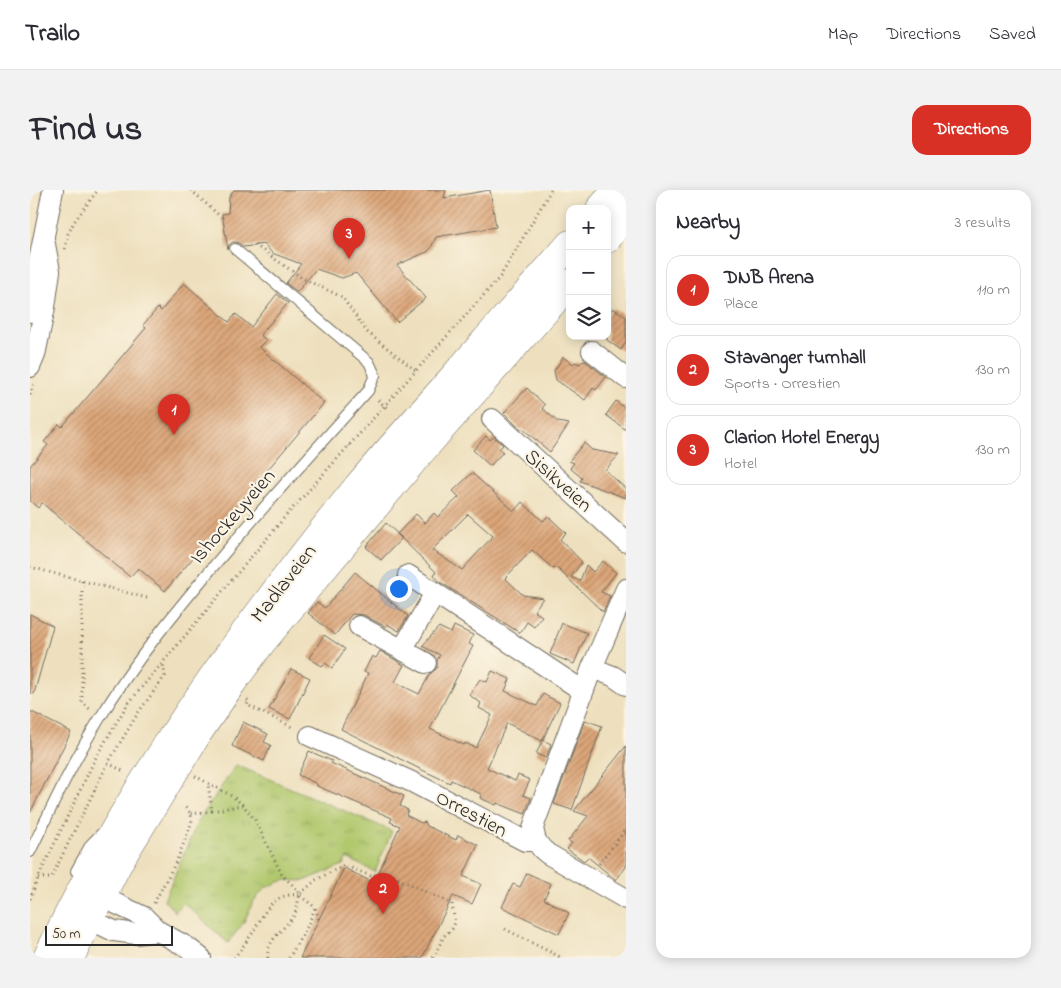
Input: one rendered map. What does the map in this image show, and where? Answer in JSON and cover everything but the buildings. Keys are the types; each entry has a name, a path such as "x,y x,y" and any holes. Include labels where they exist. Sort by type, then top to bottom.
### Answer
{"main road":[{"path":"603,205 616,190"},
{"path":"611,235 626,213"},
{"path":"611,238 626,225"},
{"name":"Madlaveien","path":"70,958 87,909 128,806 160,754 214,674 359,484 566,249"},
{"name":"Madlaveien","path":"47,958 87,909 120,860 198,733 232,682 262,642 420,454 566,288"}],"street":[{"path":"32,294 44,239 48,206 53,190"},
{"path":"30,367 35,355 46,307 50,270 44,239"},
{"path":"592,351 626,378"},
{"name":"Sisikveien","path":"492,419 626,542"},
{"path":"408,575 583,691"},
{"path":"536,841 533,829 583,691 626,589"},
{"path":"402,650 435,593"},
{"path":"359,626 426,664"},
{"path":"592,668 614,676 626,685"},
{"name":"Orrestien","path":"310,736 412,782 525,841 536,841 548,854 626,899"},
{"path":"87,909 114,931 137,934 158,931 187,947 201,958"}],"lane":[{"name":"Ishockeyveien","path":"30,852 82,748 101,716 151,644 184,600 368,391 374,375 369,362 235,249"},
{"path":"30,317 32,294"},
{"path":"70,883 91,844 128,806"}],"path":[{"path":"192,190 222,218"},
{"path":"30,899 38,878 96,757 127,705 284,518 414,370 500,277 550,192 544,190"},
{"path":"255,245 302,278 342,297 367,332 414,370"},
{"path":"349,445 353,448"},
{"path":"30,567 147,598"},
{"path":"82,580 82,702 115,724"},
{"path":"38,878 51,878 108,763 138,713 165,676 163,662"},
{"path":"241,703 244,698 249,701 247,704 310,736"},
{"path":"108,763 126,772"},
{"path":"194,776 232,796 243,805 254,820 282,875 297,889 299,895 296,912 272,941 267,954 268,958"},
{"path":"208,784 212,811"},
{"path":"153,904 177,860 192,822 191,814 182,805"},
{"path":"191,814 243,805"},
{"path":"588,877 626,829"},
{"path":"299,895 316,880 344,866 371,876 384,872 452,904 455,923 452,930 444,936 432,958"},
{"path":"234,958 270,905 280,897 289,894 299,895 315,907 319,920"},
{"path":"289,958 307,927 315,907"},
{"path":"505,929 562,958"}],"green space":[{"path":"236,765 392,831 375,872 347,858 343,865 304,881 284,880 265,888 253,902 244,922 228,943 184,903 175,912 164,900 198,821"}],"place":[{"name":"Clarion Hotel Energy","path":"349,259"},
{"name":"DNB Arena","path":"174,435"},
{"name":"Stavanger turnhall","path":"383,914"}]}
